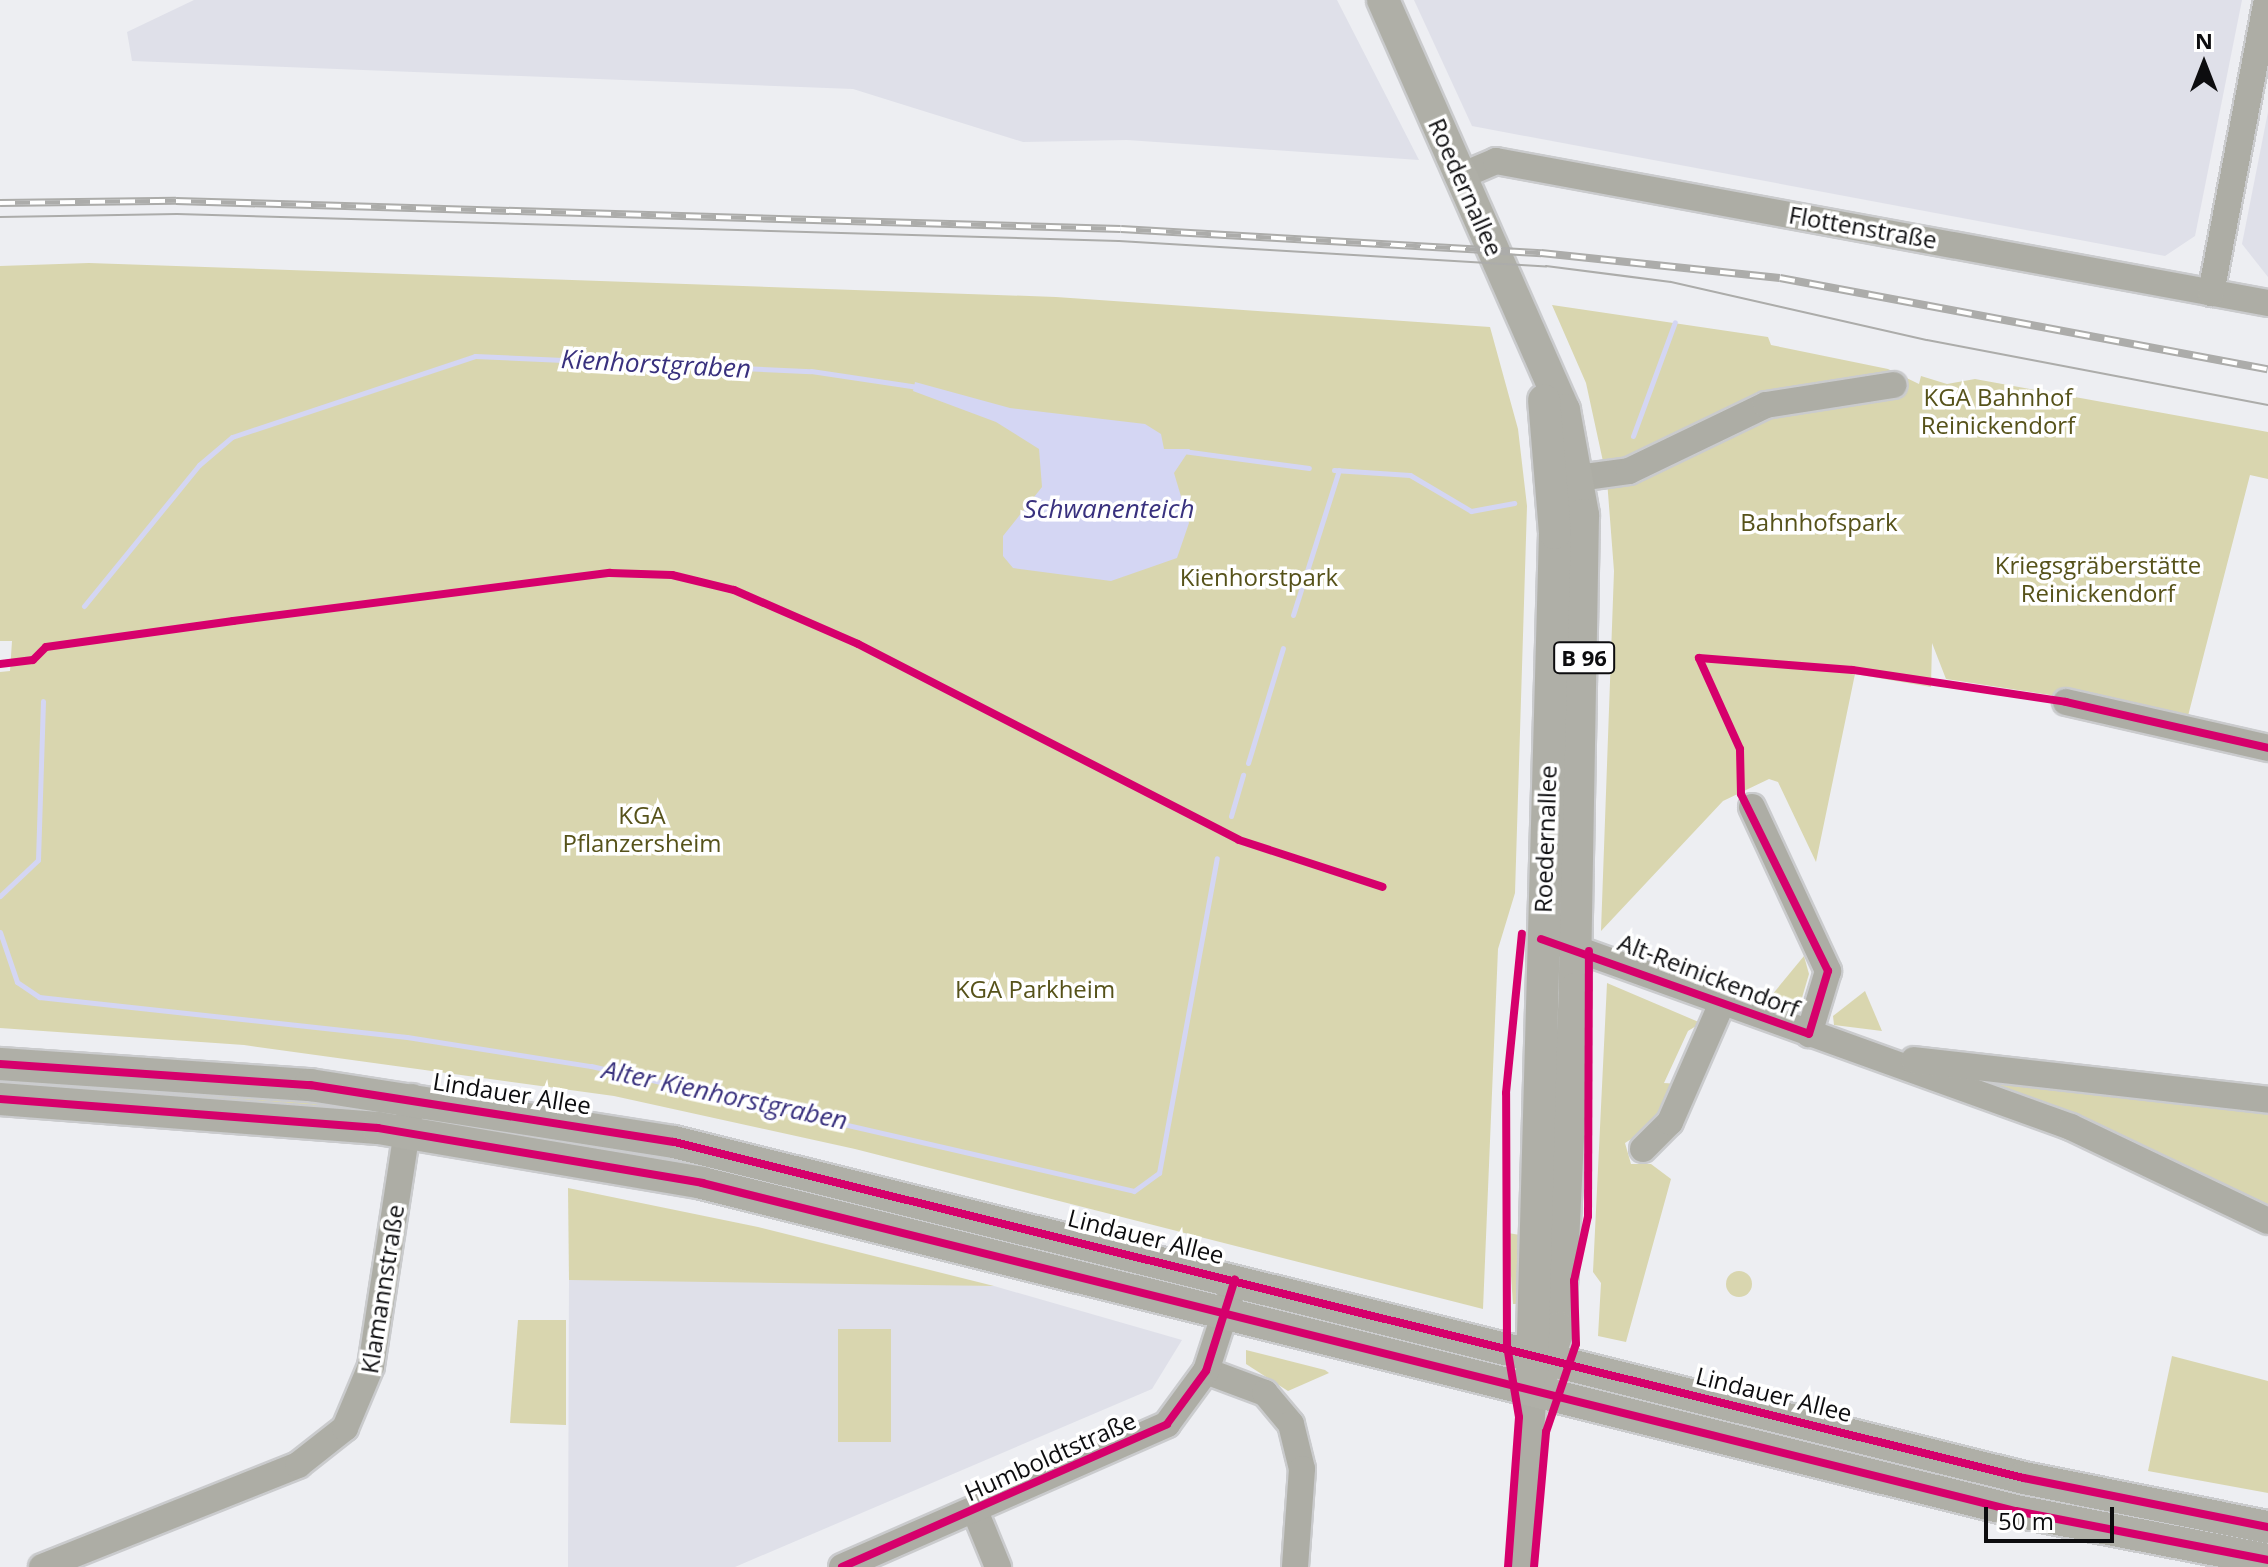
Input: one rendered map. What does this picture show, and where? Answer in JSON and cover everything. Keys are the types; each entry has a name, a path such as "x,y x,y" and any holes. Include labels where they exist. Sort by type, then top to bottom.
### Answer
{"main road":[{"name":"Roedernallee","path":"1383,0 1545,376 1564,410 1578,478 1587,578 1575,946 1540,1354"},
{"name":"Roedernallee","path":"1540,1354 1541,939 1555,533 1545,376"},
{"name":"Lindauer Allee","path":"0,1064 412,1097 778,1164 2024,1478 2268,1527"},
{"path":"0,1099 407,1131 714,1185 2027,1513 2266,1555"},
{"name":"B 96","path":"1534,1388 1540,1354"}],"street":[{"path":"2211,293 2267,0"},
{"name":"Flottenstraße","path":"1461,176 1496,161 2268,303"},
{"path":"1578,478 1629,471 1766,405 1893,385"},
{"path":"2066,702 2268,748"},
{"name":"Alt-Reinickendorf","path":"1752,807 1828,971 1809,1034"},
{"name":"Alt-Reinickendorf","path":"1541,939 1575,946 1722,1003 2071,1127 2268,1221"},
{"name":"Alt-Reinickendorf","path":"1643,1149 1670,1122 1722,1003"},
{"name":"Alt-Reinickendorf","path":"1874,1056 2268,1100"},
{"name":"Klamannstraße","path":"42,1567 298,1465 345,1428 369,1378 412,1097"},
{"name":"Humboldtstraße","path":"842,1567 1143,1439 1183,1407 1206,1371 1235,1279"},
{"path":"1206,1371 1265,1393 1291,1424 1302,1469 1295,1567"},
{"path":"1522,1567 1534,1388"},
{"path":"975,1511 998,1567"}],"shaded area":[{"path":"194,0 1337,0 1419,160 1127,140 1023,142 853,89 132,61 127,32"},
{"path":"1414,0 2242,0 2195,236 2165,256 1472,126"},
{"path":"2268,112 2268,277 2242,244"},
{"path":"744,1278 994,1286 1182,1340 1152,1389 735,1567 568,1567 569,1280"}],"green space":[{"path":"89,263 1056,297 1490,327 1518,429 1527,506 1515,893 1498,949 1483,1309 855,1149 614,1096 244,1045 0,1028 0,672 10,671 12,641 0,641 0,266"},
{"path":"1552,305 1768,337 1771,345 1888,369 1919,384 1921,376 1947,384 1975,379 2268,432 2268,479 2250,475 2188,716 1946,679 1932,643 1931,687 1855,674 1816,862 1778,782 1769,779 1723,801 1601,931 1614,571 1607,480 1586,383"},
{"path":"1804,956 1809,974 1799,1008 1767,1001"},
{"path":"1607,983 1701,1023 1688,1031 1664,1083 1679,1084 1664,1118 1625,1143 1631,1164 1651,1164 1671,1179 1626,1342 1598,1336 1601,1283 1593,1272"},
{"path":"1865,991 1882,1031 1834,1025 1833,1016"},
{"path":"1942,1069 2268,1110 2268,1213"},
{"path":"0,1071 381,1104 379,1123 0,1090"},
{"path":"568,1188 758,1227 994,1286 569,1280"},
{"path":"1508,1233 1520,1235 1517,1304 1513,1304"},
{"path":"1739,1271 1748,1275 1752,1284 1748,1293 1739,1297 1730,1293 1726,1284 1730,1275"},
{"path":"518,1320 566,1320 566,1425 510,1423"},
{"path":"838,1329 891,1329 891,1442 838,1442"},
{"path":"1246,1350 1329,1373 1288,1391 1246,1364"},
{"path":"2172,1356 2268,1381 2268,1493 2148,1471"}],"water":[{"name":"Schwanenteich","path":"915,382 1010,408 1145,424 1161,434 1164,449 1190,449 1174,473 1189,523 1177,558 1111,581 1013,568 1003,556 1003,536 1042,487 1039,449 996,422 913,391"}],"waterway":[{"name":"Kienhorstgraben","path":"1633,436 1675,322"},
{"name":"Kienhorstgraben","path":"84,606 199,465 232,437 475,356 811,371 918,387"},
{"name":"Kienhorstgraben","path":"1183,451 1309,468"},
{"name":"Kienhorstgraben","path":"1334,470 1410,475 1471,511 1514,503"},
{"name":"Alter Kienhorstgraben","path":"1293,615 1339,470"},
{"name":"Alter Kienhorstgraben","path":"1248,763 1283,648"},
{"name":"Kienhorstgraben","path":"0,896 38,860 43,701"},
{"name":"Alter Kienhorstgraben","path":"1231,816 1243,775"},
{"name":"Alter Kienhorstgraben","path":"0,932 17,982 39,997 407,1037 591,1066 1134,1191 1159,1173 1217,858"}],"tram line":[{"path":"0,217 177,214 1119,241 1546,266 1671,282 1927,340 2268,405"}],"railway":[{"path":"0,203 176,201 1121,229 1541,253 1780,278 2268,369"}],"cycle path":[{"path":"0,664 33,660 46,647 233,621 610,573 672,575 734,590 858,644 1239,840 1383,887"},
{"path":"1541,939 1809,1034 1828,971 1741,794 1740,749 1699,658 1853,670 2066,702 2268,748"},
{"path":"1508,1567 1519,1417 1507,1346 1506,1093 1522,934"},
{"path":"1534,1567 1546,1432 1576,1344 1574,1281 1588,1216 1589,951"},
{"path":"0,1064 310,1085 674,1142 2024,1478 2268,1527"},
{"path":"0,1099 378,1128 702,1183 2016,1511 2268,1560"},
{"path":"842,1567 1167,1424 1206,1371 1235,1279"}],"park label":[{"name":"KGA Bahnhof Reinickendorf","path":"1998,411"},
{"name":"Bahnhofspark","path":"1819,522"},
{"name":"Kienhorstpark","path":"1259,577"},
{"name":"Kriegsgräberstätte Reinickendorf","path":"2098,579"},
{"name":"KGA Pflanzersheim","path":"642,829"},
{"name":"KGA Parkheim","path":"1035,989"}]}
